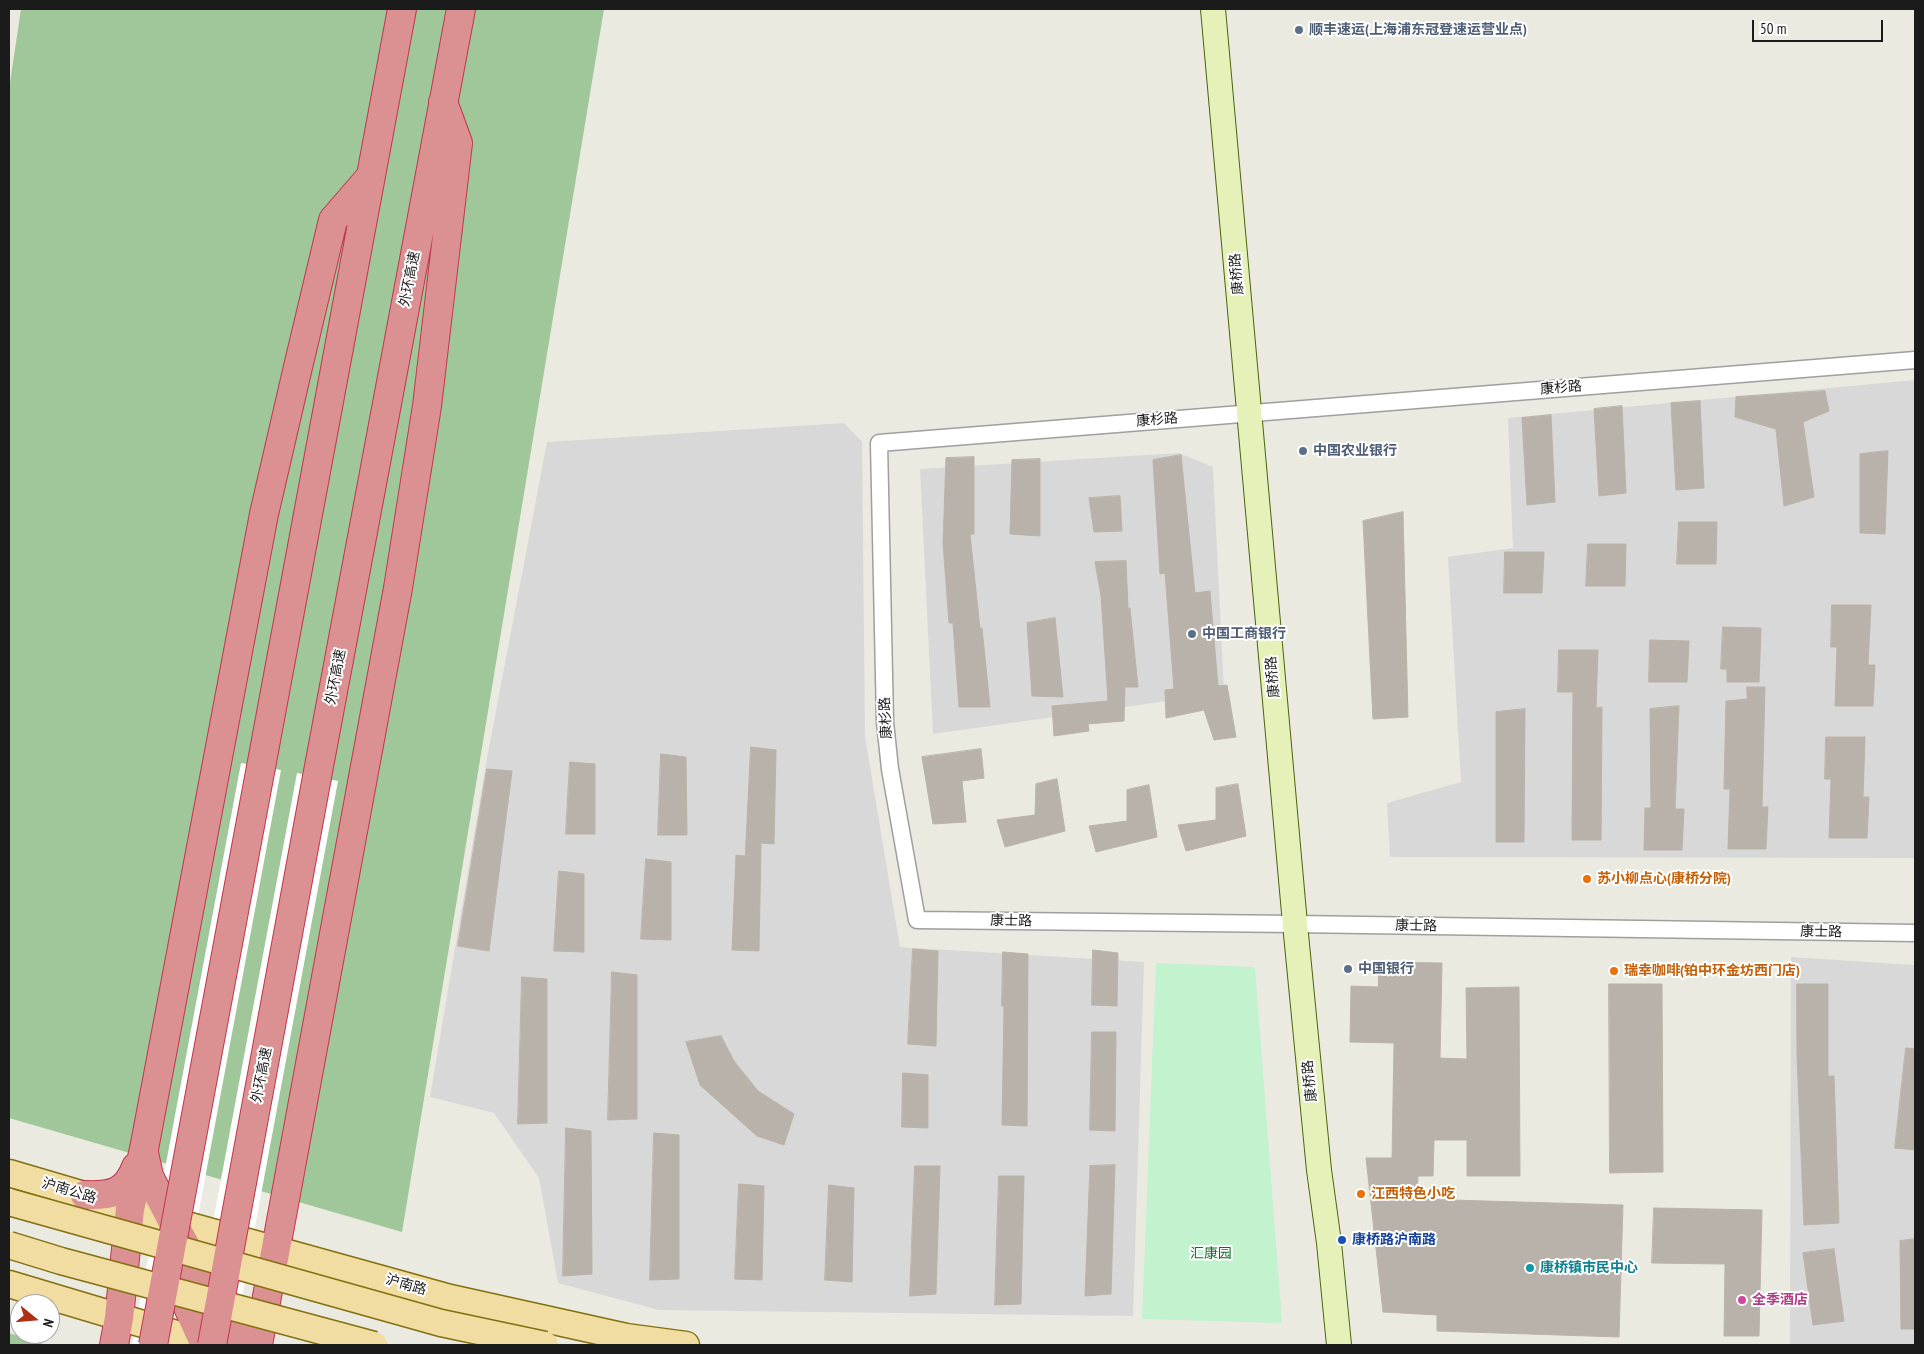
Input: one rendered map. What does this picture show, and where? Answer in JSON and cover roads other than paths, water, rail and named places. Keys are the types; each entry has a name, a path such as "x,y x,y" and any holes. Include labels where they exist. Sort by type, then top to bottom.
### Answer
{"highway":[{"path":"153,1345 402,9"},
{"name":"外环高速","path":"208,1345 461,9"},
{"path":"258,1345 398,588 418,468 458,143 443,102"},
{"path":"114,1345 119,1318 130,1209 144,1149 251,578 333,220 371,176"},
{"path":"85,1195 100,1196 116,1193 126,1186 144,1149"},
{"path":"144,1149 149,1176 172,1221 225,1318 246,1345"},
{"path":"130,1209 152,1237 208,1345"}],"main road":[{"name":"康桥路","path":"1213,9 1295,924 1319,1170 1329,1243 1339,1345"},
{"name":"沪南公路","path":"9,1173 130,1209"},
{"path":"9,1202 441,1324 544,1345"},
{"name":"沪南路","path":"130,1209 450,1298 626,1337 686,1345"},
{"path":"9,1245 71,1264 374,1345"},
{"path":"9,1284 208,1345"}],"street":[{"name":"康杉路","path":"917,920 890,769 885,722 878,443 1915,360"},
{"name":"康士路","path":"917,920 1915,933"}],"place":[{"name":"顺丰速运(上海浦东冠登速运营业点)","path":"1299,30"},
{"name":"中国农业银行","path":"1303,451"},
{"name":"中国工商银行","path":"1192,634"},
{"name":"苏小柳点心(康桥分院)","path":"1587,879"},
{"name":"中国银行","path":"1348,969"},
{"name":"瑞幸咖啡(铂中环金坊西门店)","path":"1614,971"},
{"name":"江西特色小吃","path":"1361,1194"},
{"name":"康桥路沪南路","path":"1342,1240"},
{"name":"康桥镇市民中心","path":"1530,1268"},
{"name":"全季酒店","path":"1742,1300"}],"park label":[{"name":"汇康园","path":"1211,1254"}]}
